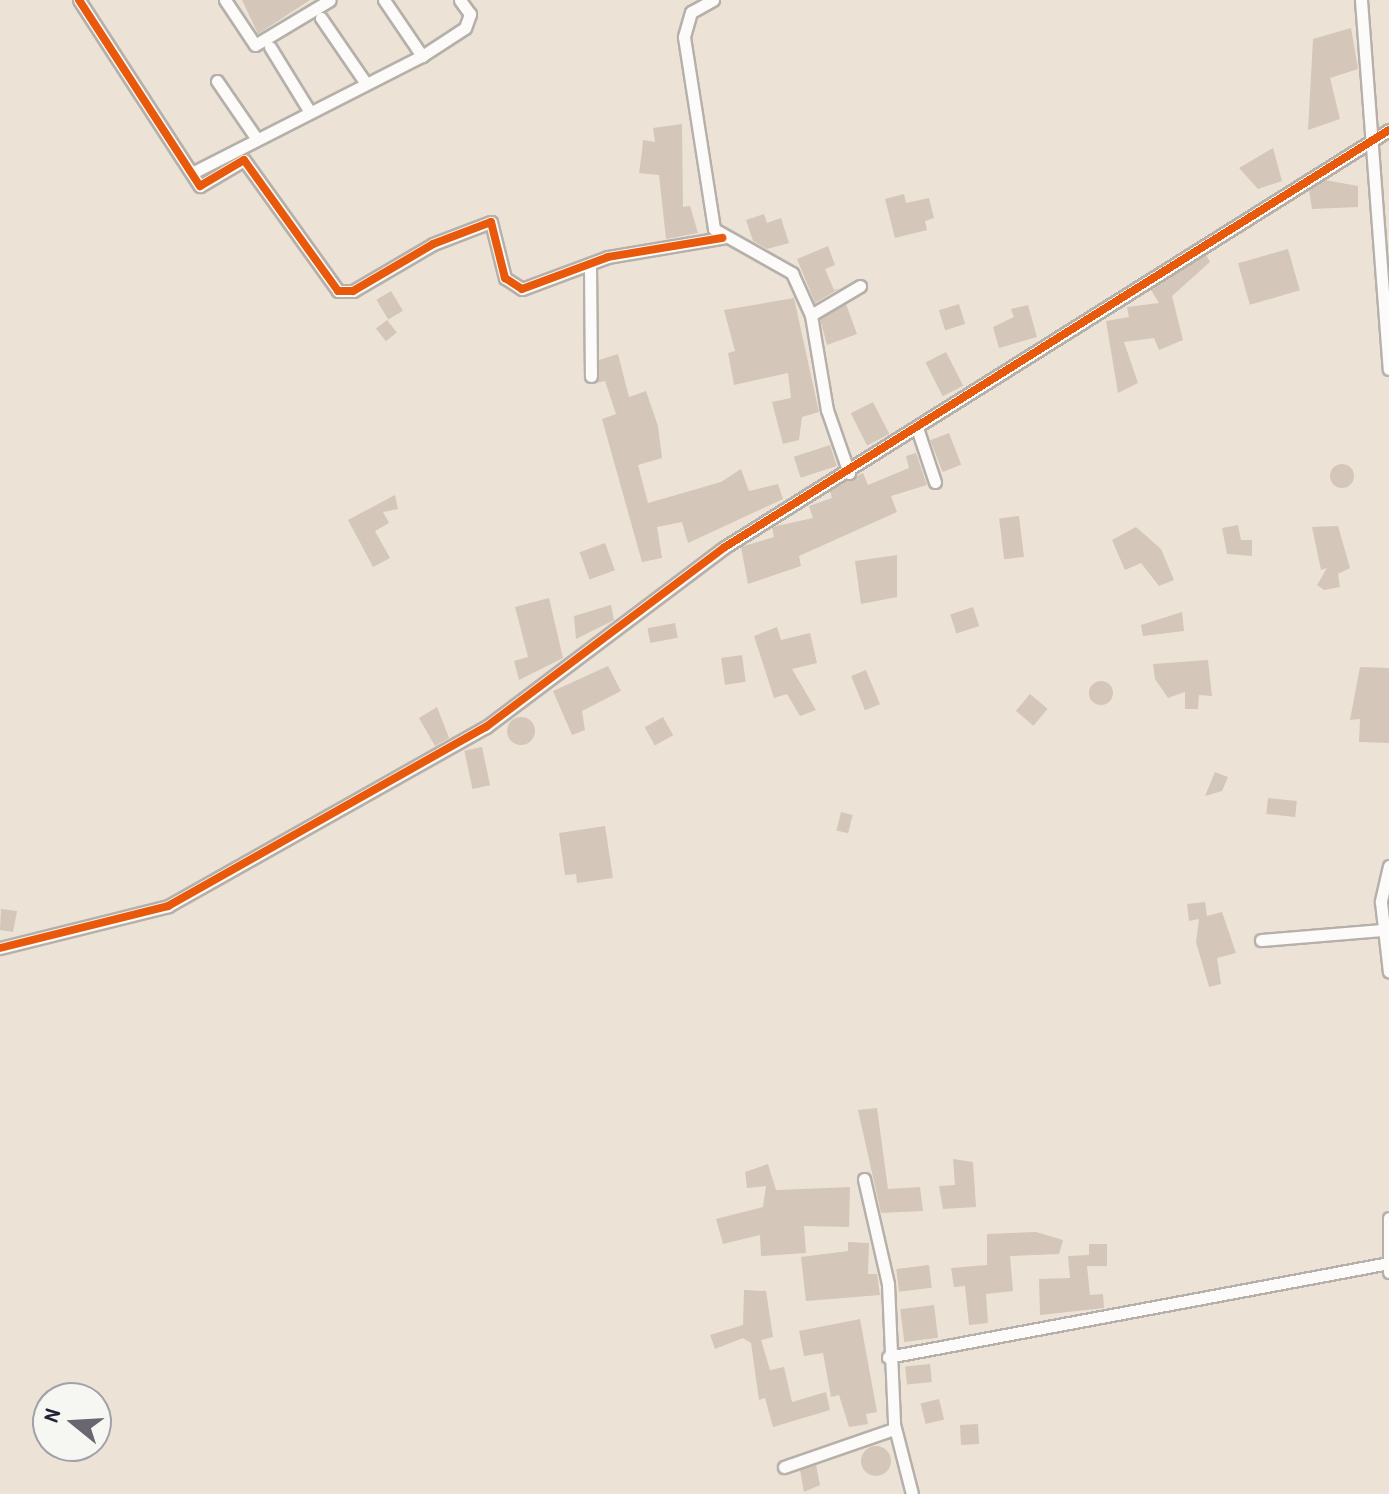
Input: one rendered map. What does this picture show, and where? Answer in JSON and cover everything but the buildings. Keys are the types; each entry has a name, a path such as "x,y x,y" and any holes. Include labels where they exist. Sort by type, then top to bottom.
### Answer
{"street":[{"path":"79,0 200,186 244,160 338,291 353,291 433,244 491,222 505,278 516,288 541,287 628,252 722,238 792,273 811,315 827,410 849,473"},
{"path":"225,0 255,45 330,0"},
{"path":"384,0 422,56"},
{"path":"192,173 308,109 422,56 465,28 470,14 460,0"},
{"path":"713,0 691,12 684,37 722,238"},
{"path":"1361,0 1389,369"},
{"path":"321,18 365,82"},
{"path":"270,47 308,109"},
{"path":"217,81 256,138"},
{"path":"0,948 121,923 208,883 519,707 698,566 1389,130"},
{"path":"590,265 591,376"},
{"path":"811,315 860,286"},
{"path":"917,428 935,482"},
{"path":"1389,866 1383,930 1389,972"},
{"path":"1261,940 1383,930"},
{"path":"864,1179 888,1284 888,1357 894,1429 912,1494"},
{"path":"888,1357 1388,1266 1389,1218"},
{"path":"784,1467 894,1429"}],"cycle path":[{"path":"79,0 200,186 244,160 338,291 353,291 433,244 491,222 505,278 522,289 608,257 722,238"},
{"path":"0,948 168,906 486,727 725,547 1389,130"}]}
